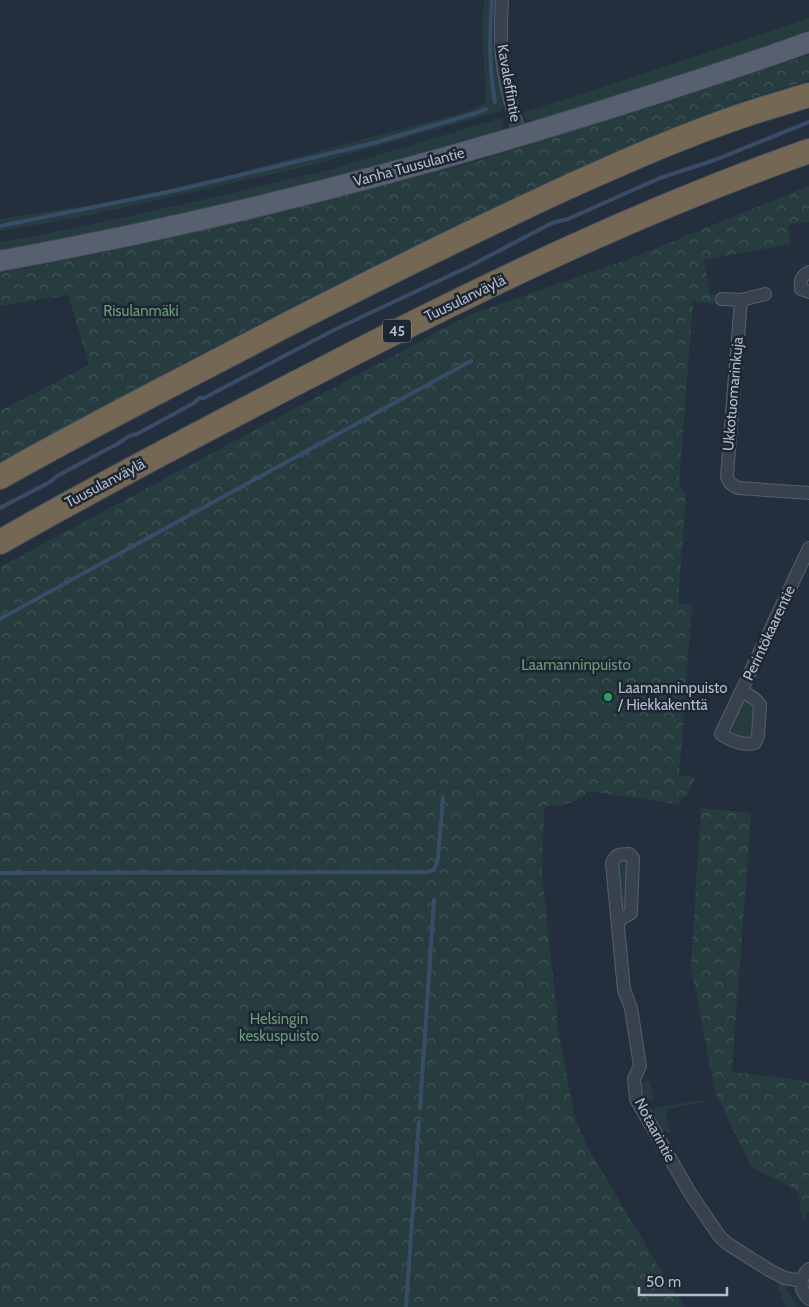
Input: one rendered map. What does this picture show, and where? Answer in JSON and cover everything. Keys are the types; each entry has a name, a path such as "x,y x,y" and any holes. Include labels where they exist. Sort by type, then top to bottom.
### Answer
{"highway":[{"path":"0,477 360,287 489,224 619,164 752,112 809,95"},
{"name":"Tuusulanväylä","path":"0,542 196,434 389,335 509,277 653,212 809,151"}],"main road":[{"name":"Vanha Tuusulantie","path":"0,261 162,228 315,193 520,136 748,64 809,42"}],"street":[{"name":"Kavaleffintie","path":"502,0 502,57 506,82 520,136"},
{"path":"809,272 803,275 800,282 800,289 809,292"},
{"path":"722,299 741,300 765,294"},
{"name":"Ukkotuomarinkuja","path":"741,300 728,480 736,487 809,493"},
{"name":"Perintökaarentie","path":"742,691 809,548"},
{"name":"Notaarintie","path":"618,921 624,990 631,1008 640,1066 634,1079 636,1099 690,1193 720,1237 738,1251 769,1270 785,1278 801,1281"},
{"path":"809,1269 801,1281 803,1292 809,1299"}],"green space":[{"path":"484,0 496,0 497,65 505,104 501,111 304,167 82,217 0,231 0,219 110,202 226,176 469,111 486,103 482,27"},
{"path":"809,18 809,34 675,79 534,121 526,119 523,115 525,112"},
{"name":"Risulanmäki","path":"809,55 809,80 745,100 589,164 356,274 198,355 0,462 0,411 89,365 68,295 0,306 0,273 99,254 288,210 464,165 680,98"},
{"path":"501,118 503,123 501,128 487,138 244,200 0,252 0,242 139,214 332,169"},
{"name":"Helsingin keskuspuisto","path":"809,186 809,222 788,225 790,244 704,260 710,294 721,295 720,304 693,302 679,484 686,495 678,603 692,605 679,776 696,777 688,793 677,804 587,791 574,801 562,805 545,806 544,813 542,871 559,1036 575,1118 589,1150 666,1279 685,1307 0,1307 0,567 471,314 619,263"},
{"path":"744,702 755,705 752,736 746,738 735,735 732,732 737,712"},
{"path":"701,808 751,813 732,1072 809,1081 809,1211 803,1221 799,1194 791,1187 752,1168 715,1092 691,966"},
{"path":"623,859 628,863 625,908 623,910 617,863"},
{"path":"650,1081 653,1100 642,1102 640,1084"},
{"path":"703,1100 706,1102 666,1109 670,1133 659,1128 647,1109"},
{"path":"776,1281 785,1283 797,1307 785,1307"}],"waterway":[{"path":"492,0 490,51 495,102"},
{"path":"0,226 173,191 370,144 486,109"},
{"path":"0,508 50,482 57,476 129,436 137,434 194,403 199,398 204,398 336,329 468,267 552,223 568,219 660,178 715,160 809,122"},
{"path":"0,619 471,361"},
{"path":"0,873 427,872 434,870 438,859 443,797"},
{"path":"420,1108 434,900"},
{"path":"406,1307 419,1122"}],"place":[{"name":"Laamanninpuisto / Hiekkakenttä","path":"608,697"}],"park label":[{"name":"Laamanninpuisto","path":"576,665"}]}
